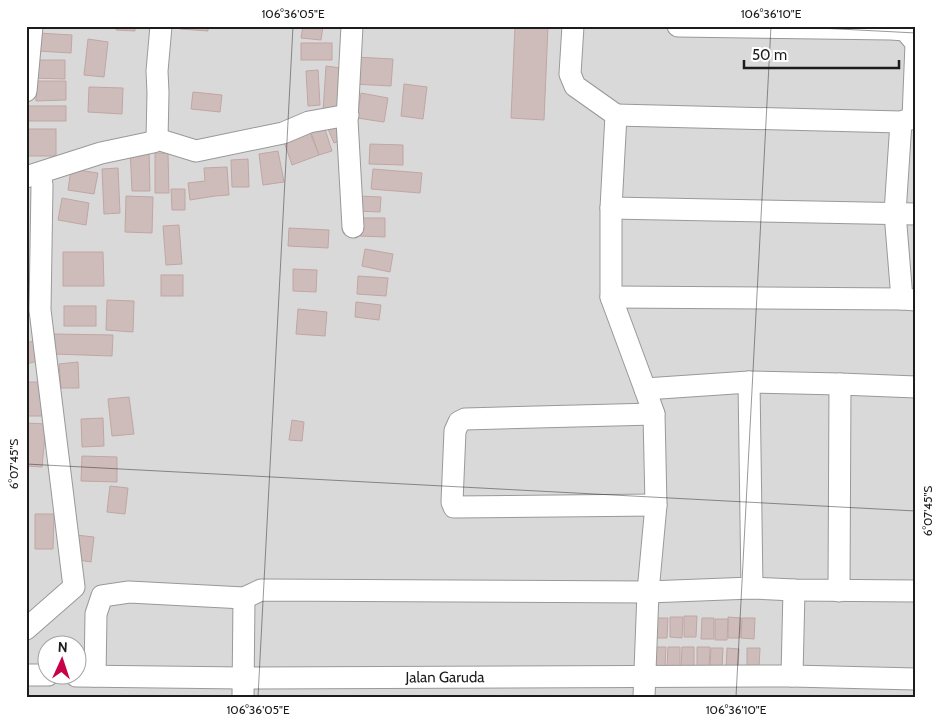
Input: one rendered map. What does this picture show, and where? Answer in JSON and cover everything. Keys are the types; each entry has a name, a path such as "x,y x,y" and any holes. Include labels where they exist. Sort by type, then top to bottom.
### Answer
{"street":[{"path":"26,91 28,50 32,26"},
{"path":"157,139 157,71 162,26"},
{"path":"352,26 348,115 353,227"},
{"path":"573,26 570,74 575,86 616,115 910,120"},
{"path":"611,297 909,299 905,214 916,43 906,30 678,26"},
{"path":"26,629 74,588 40,310 42,185 33,175 101,153 153,142 157,139 196,151 283,133 309,122 348,115"},
{"path":"616,115 610,208 611,297 654,414 656,505 648,592 645,687"},
{"path":"610,208 905,214"},
{"path":"645,389 749,382 916,387"},
{"path":"749,382 752,588"},
{"path":"839,591 840,384"},
{"path":"654,414 464,419 459,422 455,431 452,502 454,507 656,505"},
{"path":"88,659 96,614 102,596 129,592 244,598 261,590 648,592 752,588 916,591"},
{"path":"792,676 794,590"},
{"path":"243,688 244,598"},
{"name":"Jalan Garuda","path":"88,676 243,688 645,687 792,676 916,679"}],"shaded area":[{"path":"26,26 916,26 916,697 26,697"}],"building":[{"path":"117,26 135,26 135,31 116,30"},
{"path":"180,26 208,26 208,31 180,29"},
{"path":"303,26 323,26 321,40 301,38"},
{"path":"515,26 548,26 544,120 511,118"},
{"path":"38,33 72,35 71,53 37,51"},
{"path":"88,39 108,42 104,77 84,75"},
{"path":"301,43 332,43 332,60 301,60"},
{"path":"355,57 393,59 391,86 353,84"},
{"path":"33,60 65,60 65,79 32,78"},
{"path":"326,66 341,68 337,113 323,112"},
{"path":"318,70 320,105 308,106 306,71"},
{"path":"36,81 66,81 66,100 36,101"},
{"path":"404,84 427,87 423,119 401,116"},
{"path":"89,87 123,88 122,114 88,112"},
{"path":"193,92 222,95 220,112 191,109"},
{"path":"361,93 388,98 384,122 357,118"},
{"path":"28,106 66,106 66,121 28,121"},
{"path":"338,118 346,139 334,143 325,122"},
{"path":"323,123 332,151 319,155 309,127"},
{"path":"26,129 56,129 56,156 26,156"},
{"path":"309,130 319,155 292,165 283,139"},
{"path":"370,144 403,145 403,165 369,164"},
{"path":"130,149 149,149 150,191 132,191"},
{"path":"278,151 284,182 263,185 259,154"},
{"path":"155,153 168,153 169,193 155,193"},
{"path":"248,159 249,187 232,187 231,160"},
{"path":"227,167 229,195 190,200 188,183 205,181 204,168"},
{"path":"118,168 120,213 104,214 102,169"},
{"path":"71,169 98,173 94,194 68,190"},
{"path":"373,169 422,173 420,193 371,189"},
{"path":"171,189 185,189 185,210 172,210"},
{"path":"126,196 153,197 152,233 125,232"},
{"path":"358,196 381,197 380,212 357,211"},
{"path":"62,198 89,203 86,225 58,220"},
{"path":"360,218 385,218 385,237 360,236"},
{"path":"179,225 182,264 166,265 163,226"},
{"path":"289,228 329,230 328,248 288,246"},
{"path":"365,249 393,254 390,272 362,266"},
{"path":"63,252 103,252 104,286 63,286"},
{"path":"293,269 317,270 316,292 293,291"},
{"path":"161,275 183,275 183,296 161,296"},
{"path":"358,276 388,278 386,296 357,294"},
{"path":"107,300 134,301 133,332 106,330"},
{"path":"356,302 381,305 379,320 355,317"},
{"path":"64,306 96,306 96,326 64,326"},
{"path":"298,309 327,312 325,336 296,334"},
{"path":"54,334 113,335 112,356 54,354"},
{"path":"37,340 42,360 26,364 26,343"},
{"path":"78,362 79,388 61,388 59,364"},
{"path":"26,382 43,382 42,416 26,416"},
{"path":"129,397 134,434 112,436 108,399"},
{"path":"103,418 104,446 82,447 81,419"},
{"path":"292,420 304,422 302,441 289,440"},
{"path":"26,423 46,424 42,467 26,466"},
{"path":"82,456 117,457 117,482 81,481"},
{"path":"110,486 128,488 125,514 107,512"},
{"path":"35,514 54,514 53,549 35,549"},
{"path":"76,535 94,537 91,562 73,559"},
{"path":"684,616 697,616 696,637 684,637"},
{"path":"670,617 683,617 682,638 670,637"},
{"path":"728,617 741,618 740,638 728,638"},
{"path":"655,618 668,618 667,638 655,638"},
{"path":"702,618 714,618 714,639 701,639"},
{"path":"742,618 755,618 754,639 741,638"},
{"path":"715,619 728,619 727,640 715,640"},
{"path":"654,647 666,647 665,668 653,667"},
{"path":"668,647 680,647 680,668 667,667"},
{"path":"682,647 694,647 694,668 681,667"},
{"path":"697,647 710,647 709,668 697,668"},
{"path":"711,648 723,648 722,669 710,668"},
{"path":"727,648 739,649 738,670 726,669"},
{"path":"747,648 760,648 759,669 747,668"}]}
